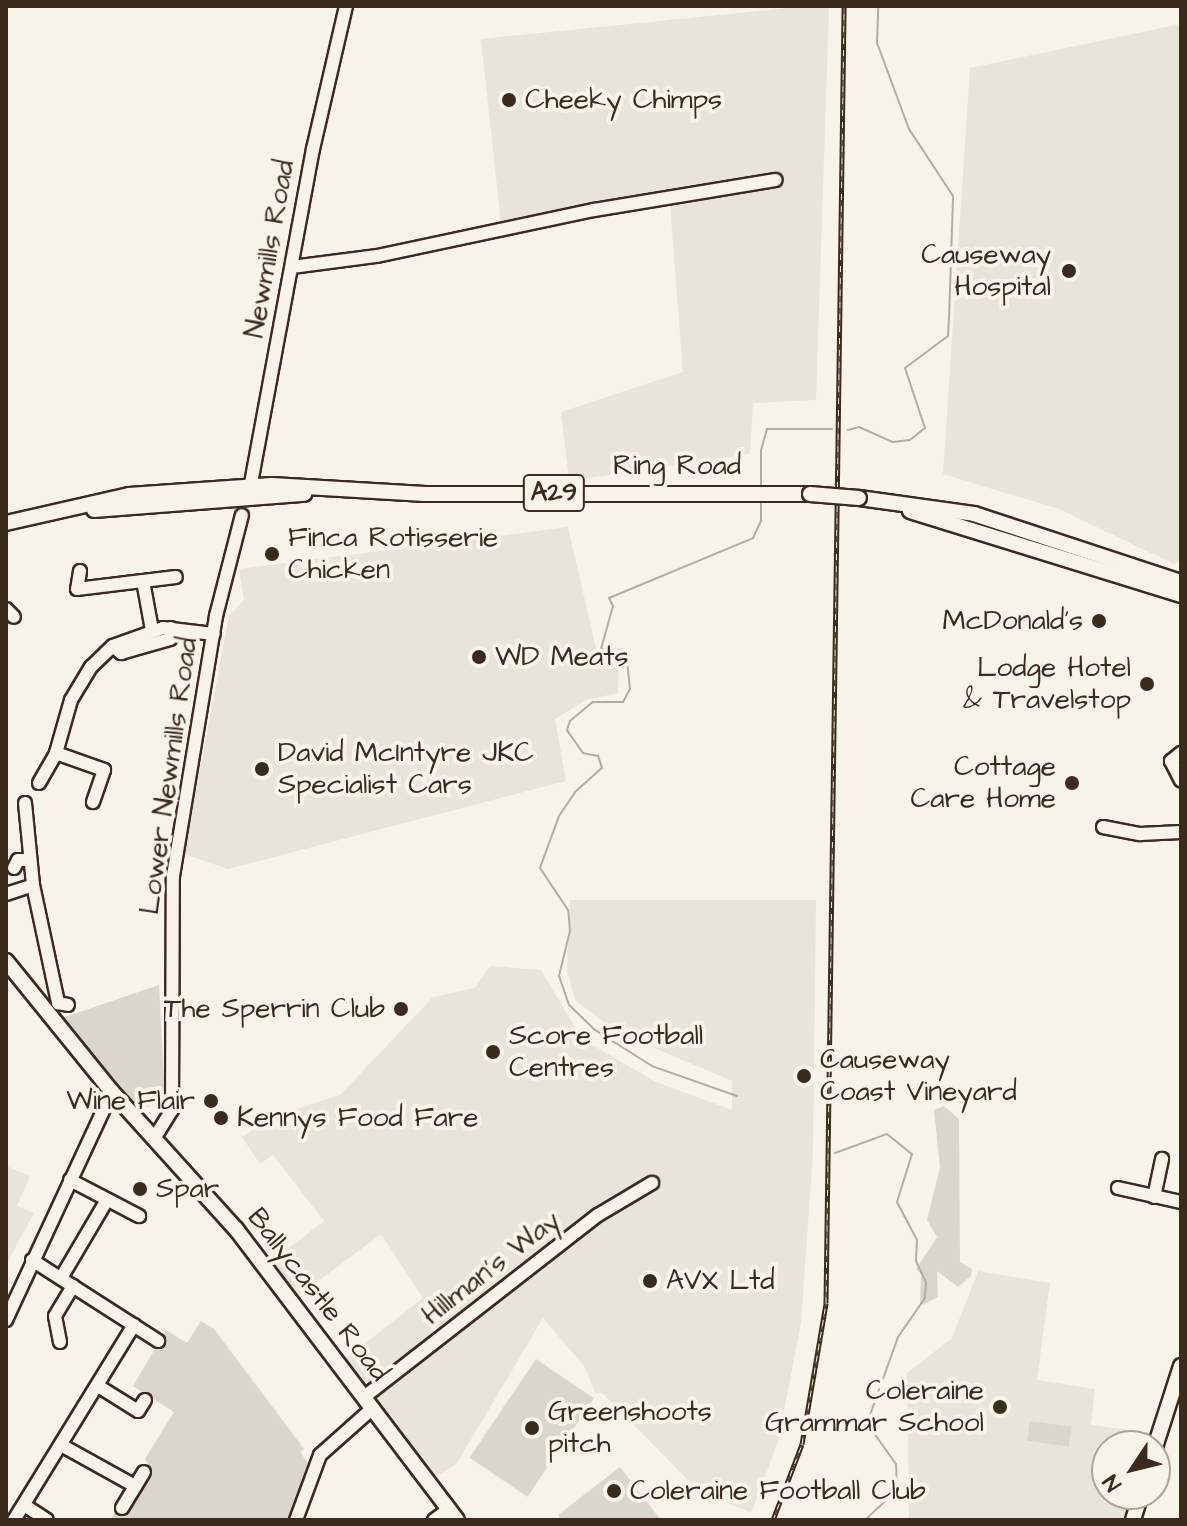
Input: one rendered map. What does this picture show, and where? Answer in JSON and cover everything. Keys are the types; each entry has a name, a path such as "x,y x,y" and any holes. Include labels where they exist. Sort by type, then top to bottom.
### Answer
{"main road":[{"name":"Ring Road","path":"6,523 74,510 129,495 247,501 321,491 810,494 913,504 1021,527 1181,582"},
{"name":"Ring Road","path":"889,503 1181,595"},
{"path":"913,504 1035,541"},
{"name":"Ballycastle Road","path":"6,961 112,1092 236,1229 453,1515"},
{"path":"1160,1430 1181,1366"}],"street":[{"name":"Newmills Road","path":"247,501 346,6"},
{"path":"292,267 377,256 594,210 776,180"},
{"name":"Lower Newmills Road","path":"155,1137 172,1110 173,876 214,634 247,501"},
{"path":"80,571 77,589 176,577"},
{"path":"143,581 152,630"},
{"path":"113,646 121,653 170,639 171,628"},
{"path":"39,783 56,753 71,700 91,667 113,646 152,630 171,628 214,634"},
{"path":"56,753 104,770 93,802"},
{"path":"1181,753 1171,761 1181,781"},
{"path":"25,803 33,885 45,944 58,1003 68,1005"},
{"path":"1103,827 1140,834 1181,832"},
{"path":"14,868 18,860 30,860"},
{"path":"6,894 33,885"},
{"path":"30,945 45,944"},
{"path":"6,1320 112,1092"},
{"path":"1154,1197 1162,1159"},
{"path":"70,1180 139,1216"},
{"name":"Hillman's Way","path":"296,1520 320,1455 368,1403 598,1215 652,1183"},
{"path":"1123,1205 1122,1189 1181,1202"},
{"path":"61,1278 107,1200"},
{"path":"32,1260 158,1341"},
{"path":"60,1342 55,1316 73,1286"},
{"path":"14,1520 134,1325"},
{"path":"98,1386 138,1411 145,1400"},
{"path":"61,1445 135,1486"},
{"path":"122,1508 144,1472"},
{"path":"24,1505 47,1520"},
{"path":"434,1520 453,1515"}],"shaded area":[{"path":"829,6 816,400 753,403 750,454 569,481 561,412 683,372 670,205 501,224 481,39"},
{"name":"Causeway Hospital","path":"1181,24 1181,558 1174,564 1059,509 943,474 970,68"},
{"path":"568,527 598,657 619,660 618,693 586,700 555,719 566,781 228,869 184,854 229,616 244,600 239,569"},
{"path":"570,900 816,900 813,1153 801,1323 778,1442 751,1513 698,1490 602,1393 596,1394 584,1366 543,1318 457,1463 435,1478 345,1359 423,1298 381,1234 297,1297 271,1262 324,1221 273,1155 260,1164 242,1137 274,1116 340,1095 433,997 475,988 490,966 541,970 582,1039 656,1082 732,1110 732,1081 617,1032 575,1000 567,970"},
{"path":"159,985 165,1101 140,1109 62,1018"},
{"path":"944,1106 959,1119 960,1262 972,1269 971,1276 958,1287 937,1271 938,1297 920,1306 921,1274 916,1269 937,1237 927,1220 940,1167 934,1110"},
{"path":"6,1166 30,1176 17,1206 34,1213 6,1265"},
{"name":"Coleraine Grammar School","path":"978,1271 1050,1283 1037,1380 1095,1389 1091,1425 1128,1430 1091,1430 1091,1510 1127,1510 1124,1520 909,1520 907,1373 952,1338"},
{"path":"201,1321 214,1329 304,1449 300,1452 308,1463 288,1520 110,1520 115,1512 122,1516 151,1470 145,1459 174,1412 133,1386 166,1330 187,1343"},
{"name":"Greenshoots pitch","path":"536,1359 594,1398 527,1497 469,1458"},
{"path":"1030,1421 1072,1427 1069,1447 1027,1441"},
{"name":"Coleraine Football Club","path":"620,1467 661,1520 561,1520 558,1515"}],"waterway":[{"path":"848,430 859,427 893,442 910,440 925,428 905,368 948,336 953,196 909,129 877,43 878,6"},
{"path":"761,489 761,450 767,429 832,429"},
{"path":"737,1096 652,1066 595,1030 569,1005 559,976 570,931 568,910 540,868 559,816 575,792 602,768 598,756 583,753 567,730 570,721 593,702 623,702 630,689 626,650 601,649 613,606 609,598 753,538 761,521 761,499"},
{"path":"835,1153 887,1134 912,1154 897,1202 917,1240 916,1261 926,1282 925,1298 898,1337 870,1415 871,1429 896,1464 897,1490 865,1520"}],"railway":[{"path":"773,1520 802,1444 826,1303 844,6"}],"place":[{"name":"Cheeky Chimps","path":"509,100"},
{"name":"Causeway Hospital","path":"1069,271"},
{"name":"Finca Rotisserie Chicken","path":"272,554"},
{"name":"McDonald's","path":"1099,621"},
{"name":"WD Meats","path":"479,657"},
{"name":"Lodge Hotel & Travelstop","path":"1147,684"},
{"name":"David McIntyre JKC Specialist Cars","path":"262,769"},
{"name":"Cottage Care Home","path":"1072,783"},
{"name":"The Sperrin Club","path":"401,1009"},
{"name":"Score Football Centres","path":"493,1052"},
{"name":"Causeway Coast Vineyard","path":"804,1076"},
{"name":"Wine Flair","path":"211,1101"},
{"name":"Kennys Food Fare","path":"221,1118"},
{"name":"Spar","path":"140,1189"},
{"name":"AVX Ltd","path":"650,1281"},
{"name":"Coleraine Grammar School","path":"1000,1407"},
{"name":"Greenshoots pitch","path":"532,1428"},
{"name":"Coleraine Football Club","path":"614,1491"}]}
